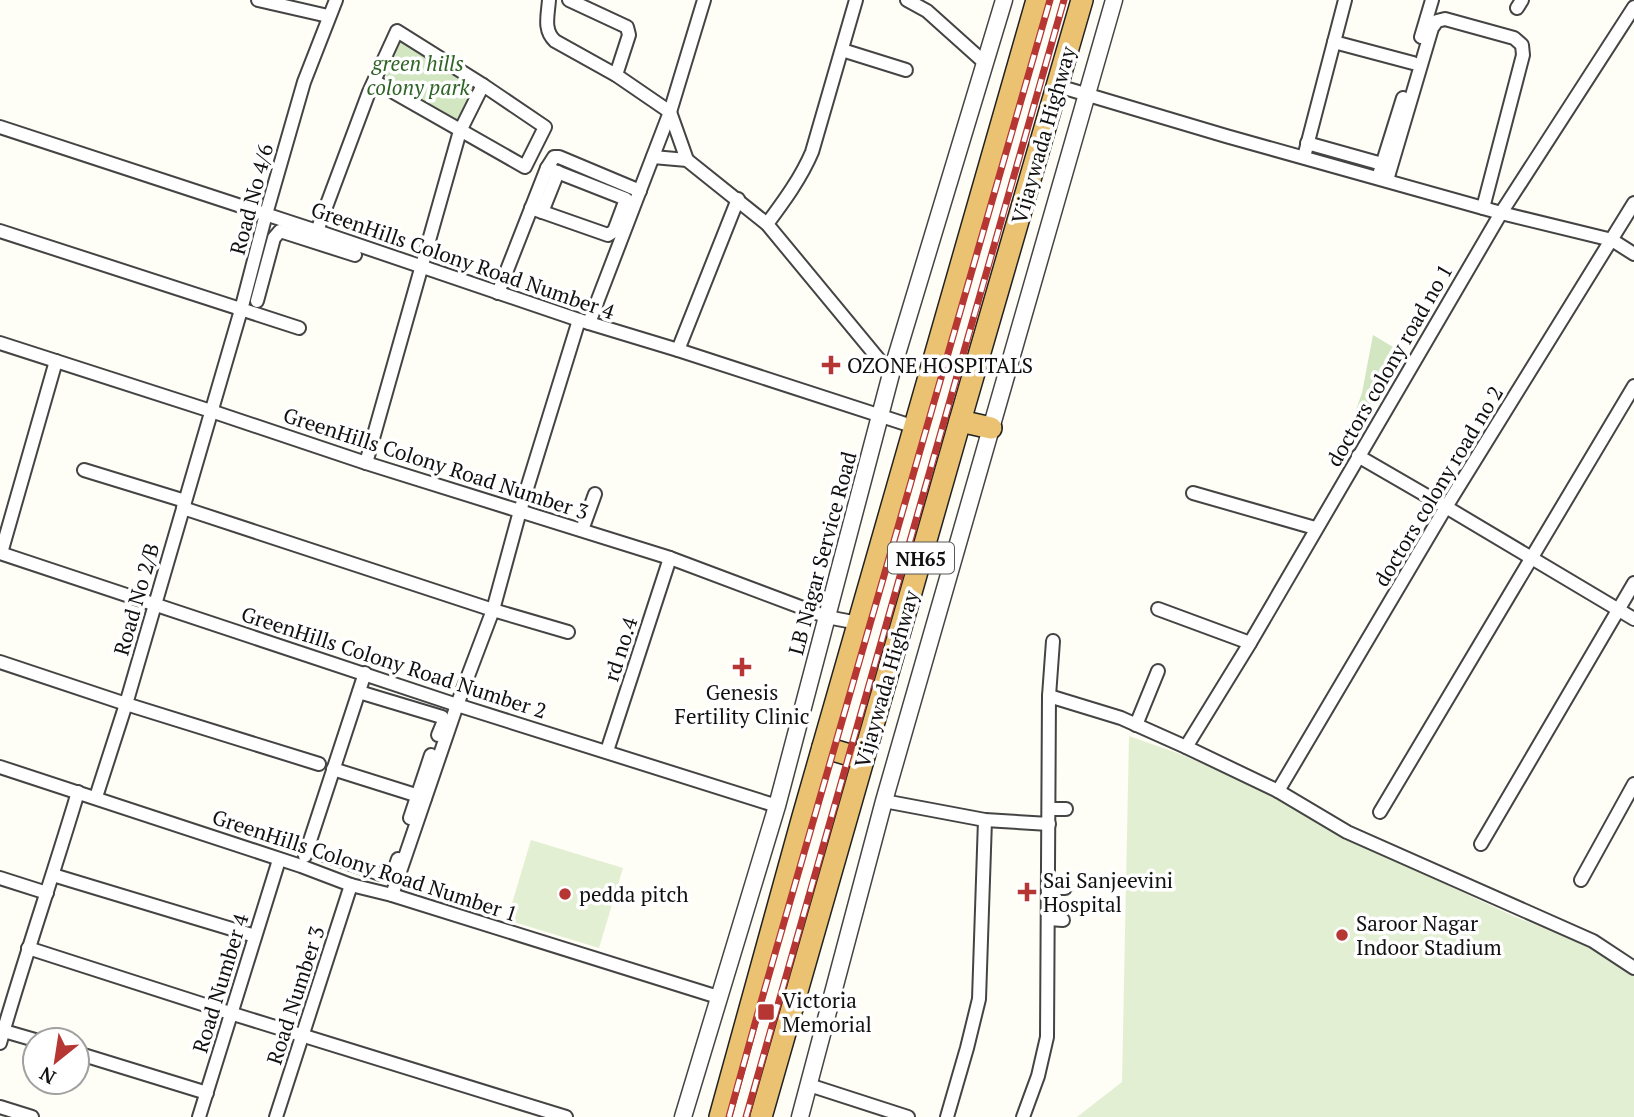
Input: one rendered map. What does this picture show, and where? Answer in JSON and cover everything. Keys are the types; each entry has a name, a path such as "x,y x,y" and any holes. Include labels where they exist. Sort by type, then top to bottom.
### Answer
{"highway":[{"name":"Vijaywada Highway","path":"720,1117 802,820 1037,0"},
{"name":"Vijaywada Highway","path":"761,1117 1082,0"},
{"path":"960,421 991,428"},
{"path":"824,747 863,760"}],"street":[{"path":"258,0 328,16"},
{"name":"Road No 4/6","path":"211,411 241,310 255,283 266,214 304,82 336,0"},
{"path":"549,0 549,36 616,75 670,112 687,160 767,225 891,374"},
{"path":"569,0 627,27 629,35 616,75"},
{"path":"307,849 380,874 394,871 493,610 520,511 584,322 640,191 670,112 705,0"},
{"path":"907,0 927,11 985,63"},
{"name":"LB Nagar Service Road","path":"683,1117 777,806 891,374 1004,0"},
{"path":"800,1117 884,801 1114,0"},
{"path":"1304,158 1345,0"},
{"path":"1382,179 1382,164 1432,0"},
{"name":"doctors colony road no 1","path":"1186,747 1250,643 1501,213 1634,8"},
{"path":"767,225 806,168 857,10"},
{"path":"1382,179 1432,28 1437,21 1445,19 1514,38 1522,45 1523,55 1483,208"},
{"path":"317,231 369,92 374,81 397,31 545,127 526,167 374,81"},
{"path":"1334,42 1413,63"},
{"path":"842,50 906,70"},
{"path":"366,463 460,131 483,85"},
{"path":"1058,86 1483,208 1612,240 1634,254"},
{"name":"GreenHills Colony Road Number 4","path":"0,127 266,214 293,229 317,231 334,243 422,267 584,322 915,427"},
{"path":"1307,143 1382,164"},
{"path":"498,293 547,190 554,157 640,191"},
{"path":"653,157 687,160"},
{"path":"537,210 608,235 614,232 626,199 553,170"},
{"path":"678,350 738,200"},
{"name":"doctors colony road no 2","path":"1278,791 1446,507 1634,203"},
{"path":"257,301 255,283 279,231 293,229 334,243 355,255"},
{"path":"0,231 299,328"},
{"name":"GreenHills Colony Road Number 3","path":"0,343 366,463 670,558 827,617 858,623"},
{"path":"0,553 56,361"},
{"path":"1380,812 1634,386"},
{"name":"Road No 2/B","path":"96,797 211,411"},
{"path":"1358,456 1634,619"},
{"path":"84,470 493,610 568,632"},
{"path":"1192,492 1315,528"},
{"path":"582,530 595,494"},
{"name":"GreenHills Colony Road Number 2","path":"0,553 457,705 777,806"},
{"name":"rd no.4","path":"607,751 670,558"},
{"path":"1481,844 1634,583"},
{"path":"1158,609 1250,643"},
{"path":"1023,1117 1038,1076 1047,1037 1049,696 1053,641"},
{"path":"0,662 319,764"},
{"path":"1136,725 1158,671"},
{"path":"301,866 365,673"},
{"path":"359,692 442,717 443,723 391,895"},
{"path":"1049,696 1121,718 1186,747 1278,791 1346,832 1593,941 1634,968"},
{"name":"GreenHills Colony Road Number 1","path":"0,767 96,797 351,885 391,895 718,997"},
{"path":"333,769 421,797"},
{"path":"1581,880 1634,784"},
{"path":"21,1039 2,1037 6,999 28,948 78,792"},
{"path":"884,801 985,820 1066,814"},
{"path":"947,1117 968,1048 979,999 985,820"},
{"name":"Road Number 4","path":"199,1117 279,860"},
{"path":"53,874 255,936"},
{"path":"0,878 47,893"},
{"name":"Road Number 3","path":"275,1117 351,885"},
{"path":"1048,888 1065,888"},
{"path":"1048,919 1063,920"},
{"path":"28,948 566,1117"},
{"path":"91,1057 207,1093"},
{"path":"809,1085 908,1117"},
{"path":"0,1107 32,1117"}],"green space":[{"name":"green hills colony park","path":"404,40 477,85 458,123 384,82 398,43"},
{"path":"1373,335 1403,353 1354,439 1353,418 1362,393"},
{"name":"Saroor Nagar Indoor Stadium","path":"1129,736 1180,754 1315,814 1340,835 1511,915 1608,955 1634,975 1634,1117 1077,1117 1122,1082"},
{"name":"pedda pitch","path":"531,840 623,868 599,948 507,920"}],"railway":[{"path":"729,1117 1050,0"},
{"path":"746,1117 1064,0"}],"place":[{"name":"OZONE HOSPITALS","path":"831,365"},
{"name":"Genesis Fertility Clinic","path":"742,667"},
{"name":"Sai Sanjeevini Hospital","path":"1027,892"},
{"name":"pedda pitch","path":"565,894"},
{"name":"Saroor Nagar Indoor Stadium","path":"1342,935"},
{"name":"Victoria Memorial","path":"766,1012"}]}
